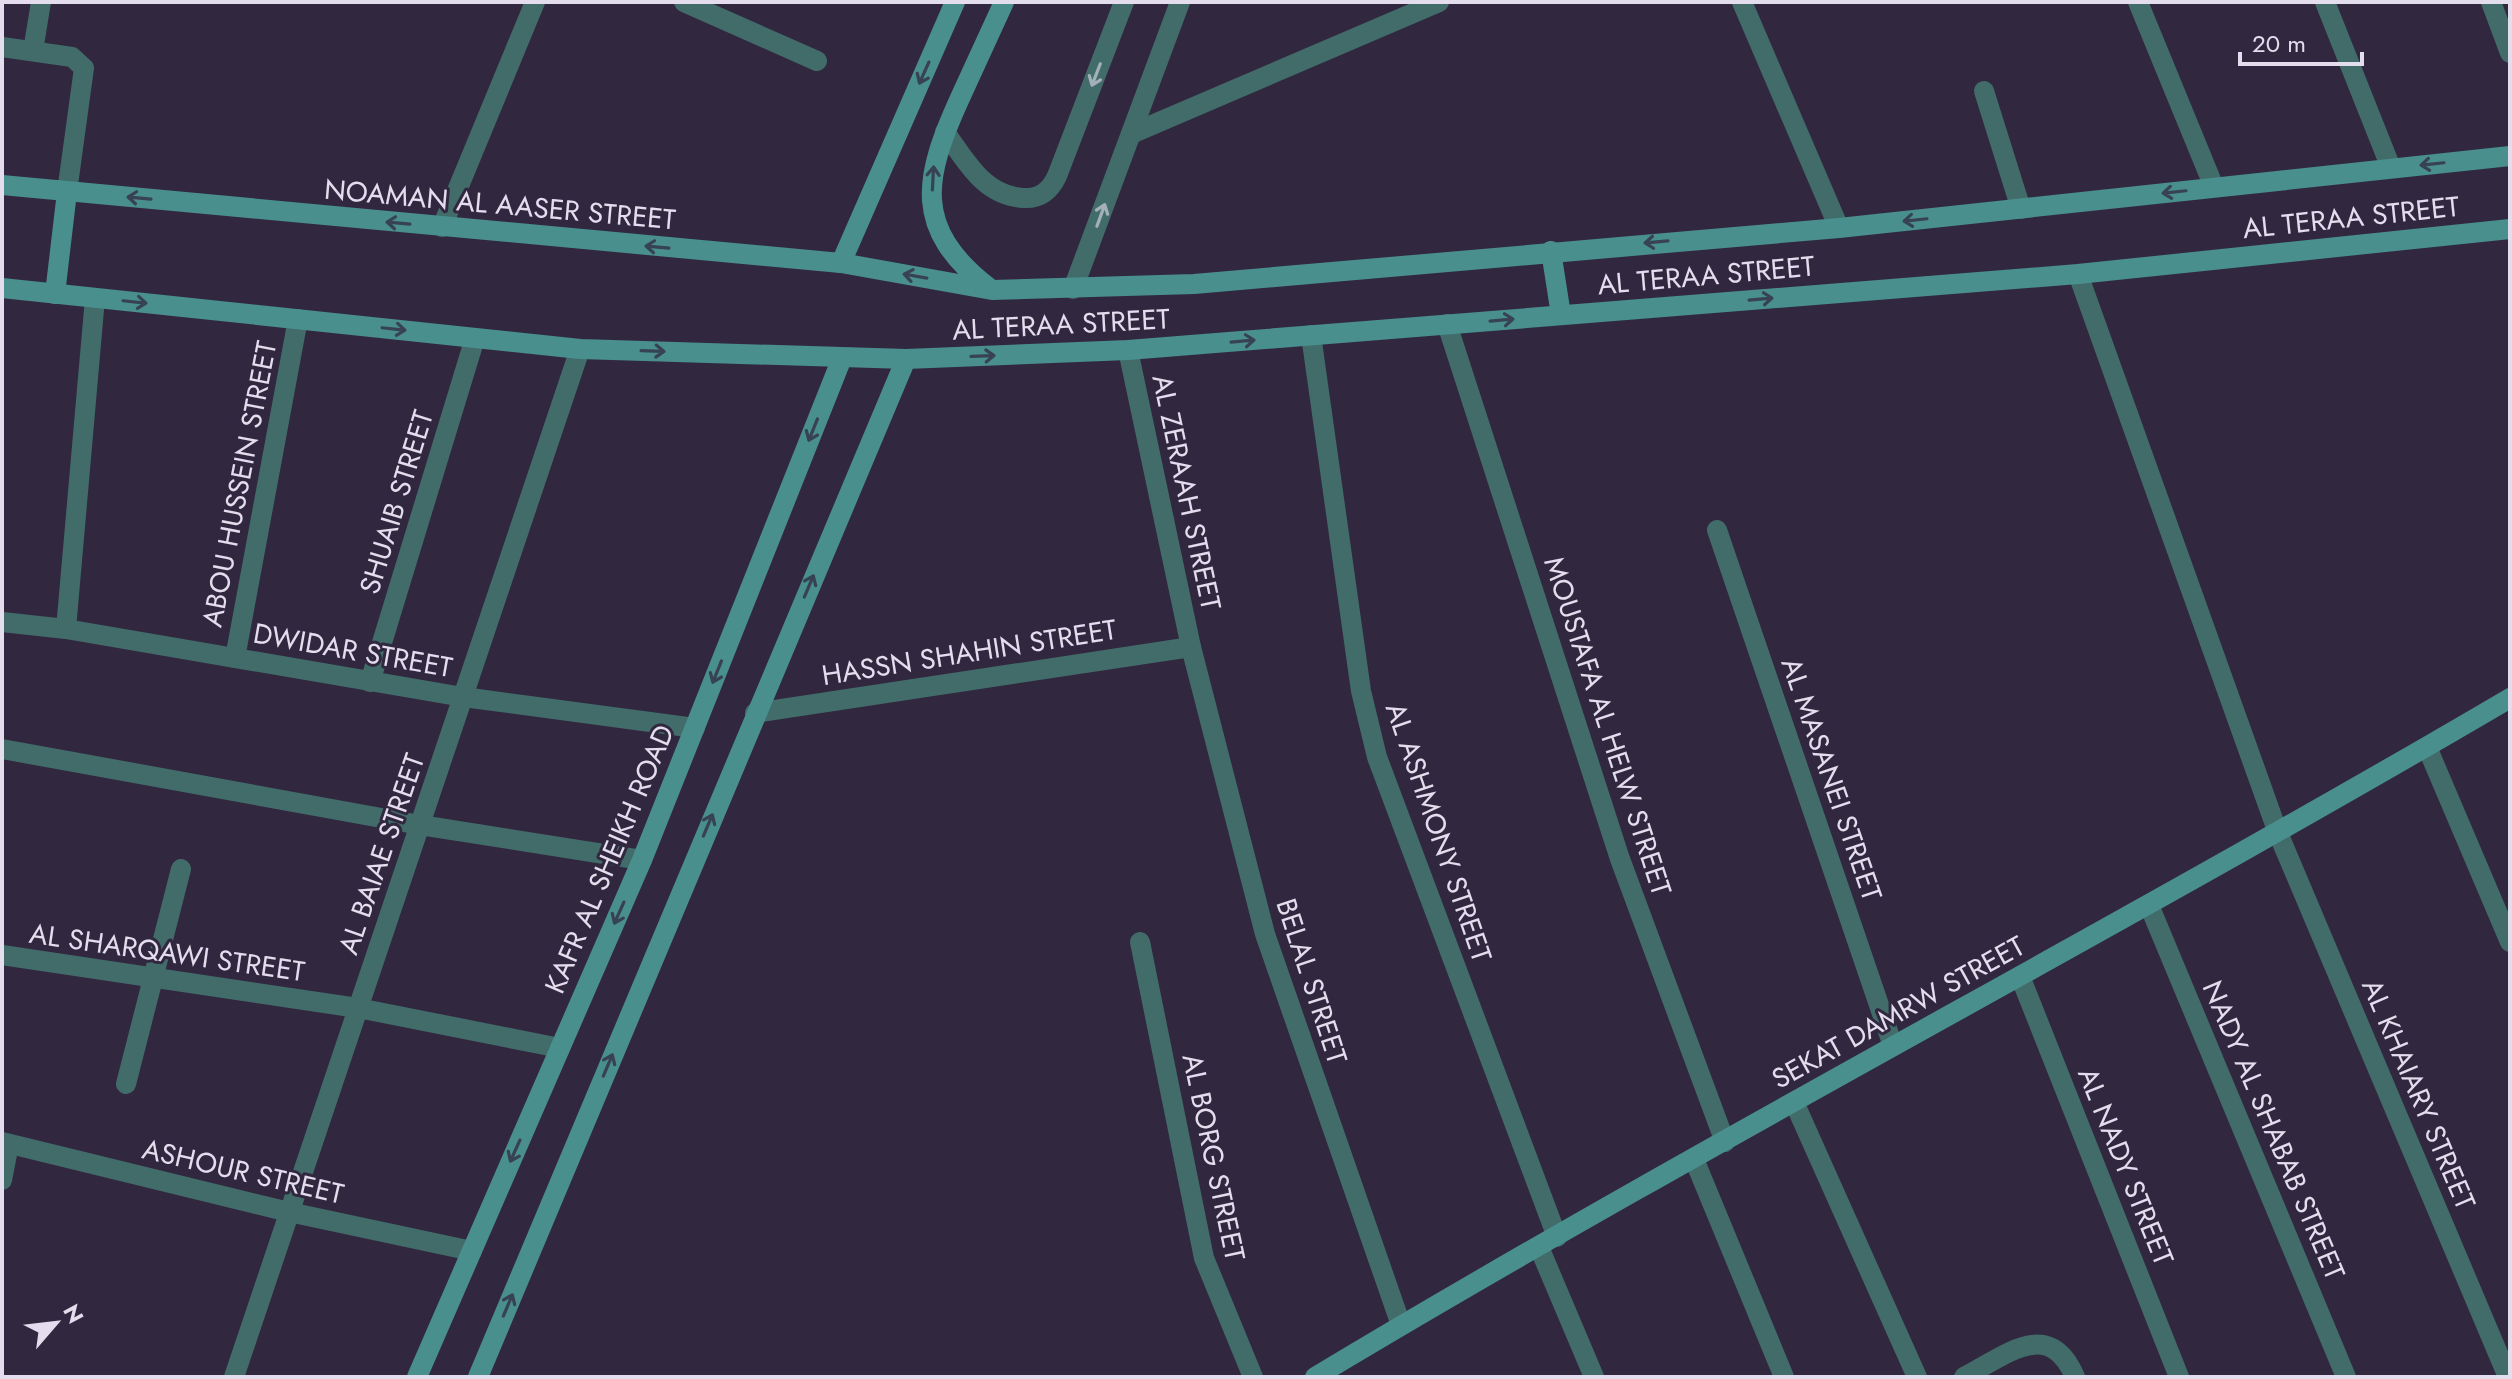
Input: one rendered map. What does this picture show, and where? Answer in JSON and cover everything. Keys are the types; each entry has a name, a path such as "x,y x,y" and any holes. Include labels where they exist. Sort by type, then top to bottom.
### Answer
{"main road":[{"path":"841,263 955,2"},
{"path":"992,290 963,268 942,238 932,190 933,166 945,132 1004,2"},
{"name":"AL TERAA STREET","path":"992,290 1194,284 1839,228 2510,156"},
{"name":"NOAMAN AL AASER STREET","path":"2,185 841,263 992,290"},
{"path":"55,294 67,192"},
{"name":"AL TERAA STREET","path":"906,359 1128,350 2078,274 2510,229"},
{"path":"1551,251 1561,315"},
{"path":"2,288 580,349 906,359 478,1377"},
{"name":"KAFR AL SHEIKH ROAD","path":"417,1377 642,860 842,358"},
{"name":"SEKAT DAMRW STREET","path":"1315,1377 1893,1046 2278,833 2510,698"}],"street":[{"path":"33,51 41,2"},
{"path":"442,227 535,2"},
{"path":"684,2 817,61"},
{"path":"945,132 990,189 1011,198 1032,199 1043,195 1057,176 1124,2"},
{"path":"1073,289 1180,2"},
{"path":"1131,134 1439,2"},
{"path":"1742,2 1839,228"},
{"path":"2138,2 2214,187"},
{"path":"2325,2 2391,168"},
{"path":"2491,2 2510,53"},
{"path":"2,47 72,57 81,63 86,74 67,192"},
{"path":"1984,91 2021,209"},
{"name":"AL KHAIARY STREET","path":"2078,274 2278,833 2508,1377"},
{"path":"66,629 95,298"},
{"name":"ABOU HUSSEIN STREET","path":"235,658 298,319"},
{"name":"MOUSTAFA AL HELW STREET","path":"1447,324 1620,859 1725,1142"},
{"name":"AL ASHMONY STREET","path":"1311,335 1361,691 1377,757 1594,1377"},
{"name":"SHUAIB STREET","path":"370,682 475,338"},
{"name":"AL BAIAE STREET","path":"234,1377 580,349"},
{"name":"AL ZERAAH STREET","path":"1128,350 1191,647"},
{"name":"AL MASANEI STREET","path":"1717,530 1893,1046"},
{"name":"DWIDAR STREET","path":"2,622 66,629 463,697 695,728"},
{"name":"HASSN SHAHIN STREET","path":"755,713 1191,647"},
{"name":"BELAL STREET","path":"1191,647 1265,934 1401,1325"},
{"path":"2427,747 2510,942"},
{"path":"2,749 420,825 642,860"},
{"path":"126,1084 181,869"},
{"name":"NADY AL SHABAB STREET","path":"2149,905 2346,1377"},
{"name":"AL BORG STREET","path":"1140,942 1204,1258 1253,1377"},
{"name":"AL SHARQAWI STREET","path":"2,955 358,1008 560,1048"},
{"name":"AL NADY STREET","path":"2020,976 2179,1377"},
{"path":"1794,1102 1917,1377"},
{"path":"2,1180 5,1143"},
{"name":"ASHOUR STREET","path":"5,1143 289,1212 472,1251"},
{"path":"1694,1159 1784,1377"},
{"path":"1964,1377 2029,1343 2055,1348 2069,1361 2075,1377"}]}
